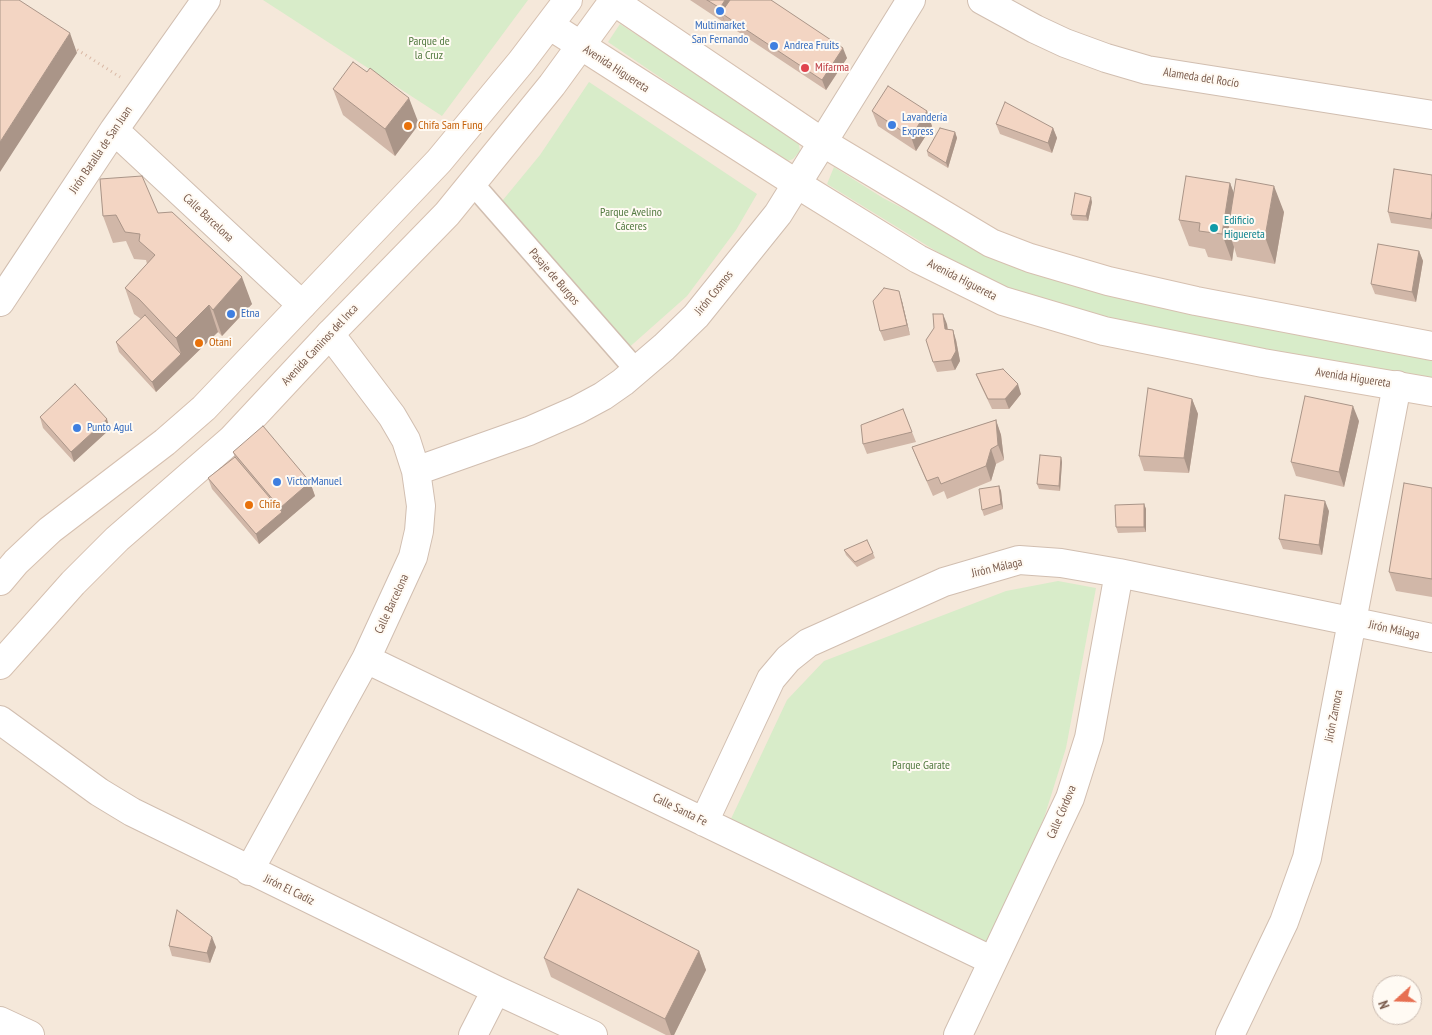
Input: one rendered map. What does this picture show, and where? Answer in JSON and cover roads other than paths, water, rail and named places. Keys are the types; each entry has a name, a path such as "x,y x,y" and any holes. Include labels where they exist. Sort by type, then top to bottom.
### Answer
{"street":[{"name":"Jirón Batalla de San Juan","path":"0,302 114,130 206,0"},
{"path":"0,581 16,562 50,530 165,442 204,408 439,161 522,62 568,0"},
{"path":"613,0 822,142 991,243 1030,258 1108,281 1196,301 1432,346"},
{"name":"Avenida Caminos del Inca","path":"0,666 73,583 117,539 232,439 330,334 447,214 552,85 613,0"},
{"name":"Jirón Cosmos","path":"416,471 569,414 603,396 664,347 696,316 778,214 910,0"},
{"name":"Alameda del Rocío","path":"982,0 1065,43 1147,70 1432,115"},
{"name":"Avenida Higuereta","path":"549,25 918,259 1002,300 1104,331 1262,362 1432,392"},
{"name":"Calle Barcelona","path":"114,130 302,305"},
{"name":"Pasaje de Burgos","path":"472,183 636,370"},
{"name":"Calle Barcelona","path":"249,871 366,659 413,558 419,531 421,506 416,471 406,440 392,416 330,334"},
{"name":"Jirón Zamora","path":"1230,1035 1284,922 1307,858 1397,385"},
{"name":"Jirón Málaga","path":"704,822 772,680 788,659 808,643 944,582 1019,560 1061,563 1119,573 1432,638"},
{"name":"Calle Córdova","path":"958,1035 1070,798 1089,738 1119,573"},
{"name":"Calle Santa Fe","path":"366,659 993,961"},
{"name":"Jirón El Cadiz","path":"0,720 99,792 132,812 249,871 593,1035"},
{"path":"473,1035 496,990"},
{"path":"0,1021 30,1035"}],"place":[{"name":"Multimarket San Fernando","path":"720,11"},
{"name":"Andrea Fruits","path":"774,46"},
{"name":"Mifarma","path":"805,68"},
{"name":"Lavandería Express","path":"892,125"},
{"name":"Chifa Sam Fung","path":"408,126"},
{"name":"Edificio Higuereta","path":"1214,228"},
{"name":"Etna","path":"231,314"},
{"name":"Otani","path":"199,343"},
{"name":"Punto Agul","path":"77,428"},
{"name":"VictorManuel","path":"277,482"},
{"name":"Chifa","path":"249,505"}],"park label":[{"name":"Parque de la Cruz","path":"429,49"},
{"name":"Parque Avelino Cáceres","path":"631,220"},
{"name":"Parque Garate","path":"921,766"}]}
